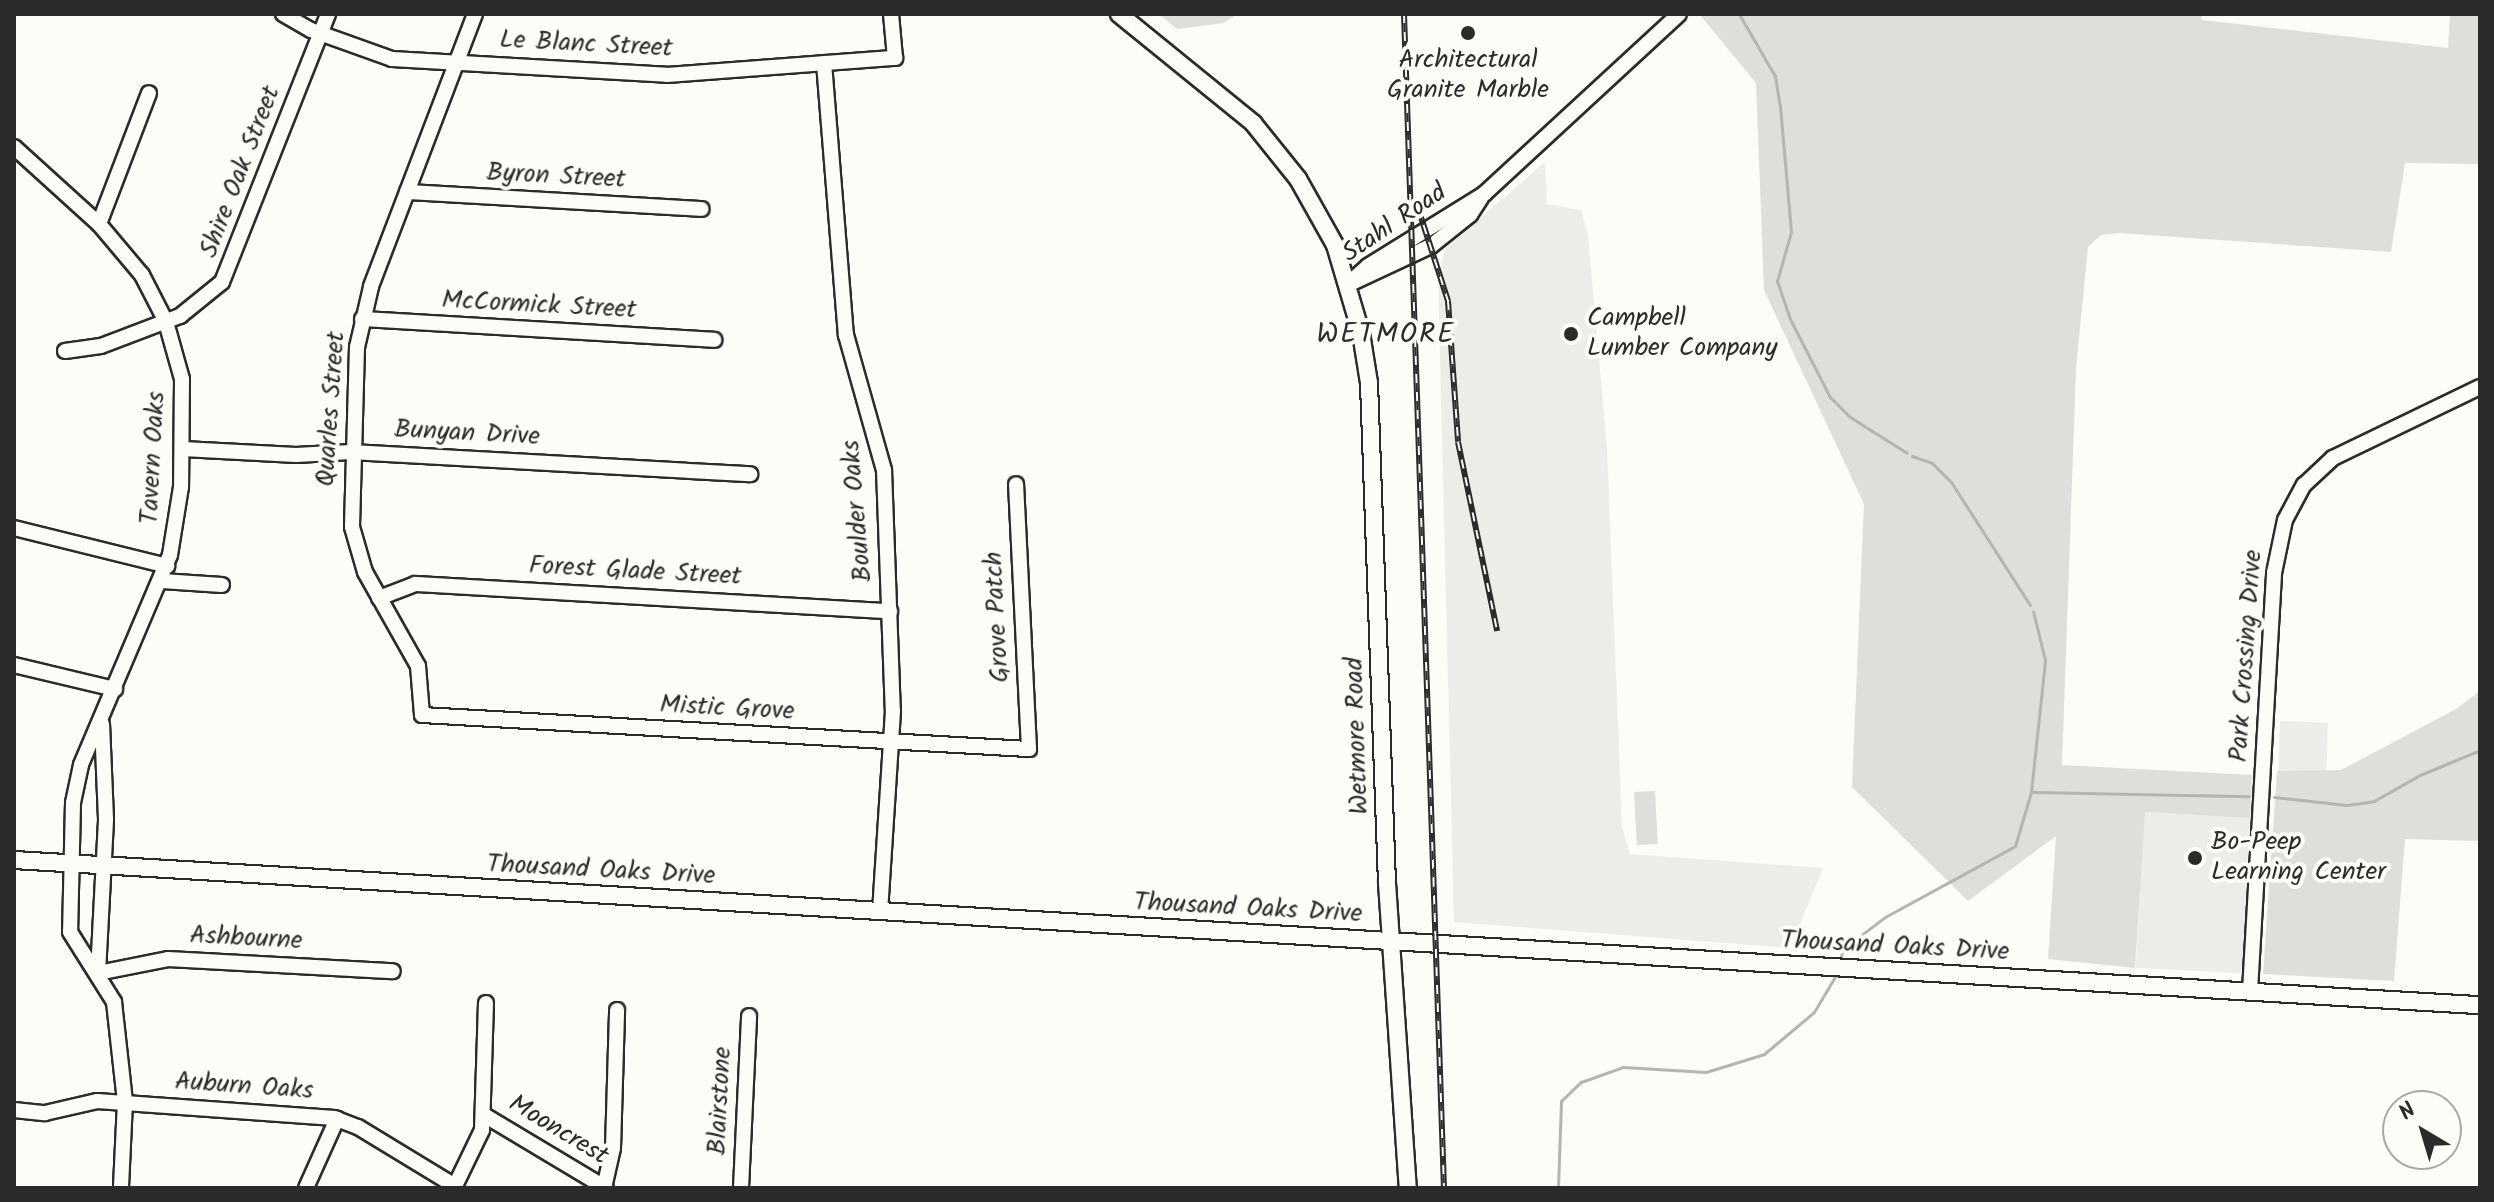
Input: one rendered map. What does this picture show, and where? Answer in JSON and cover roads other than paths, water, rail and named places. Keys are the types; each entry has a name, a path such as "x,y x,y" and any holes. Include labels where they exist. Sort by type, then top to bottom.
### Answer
{"main road":[{"name":"Wetmore Road","path":"1119,14 1217,91 1276,150 1317,209 1348,284 1369,383 1390,941 1408,1188"},
{"name":"Thousand Oaks Drive","path":"14,860 2480,1005"}],"street":[{"name":"Le Blanc Street","path":"283,14 320,34 392,59 667,75 895,58 891,14"},
{"name":"Shire Oak Street","path":"65,351 101,346 166,322 200,305 227,273 328,14"},
{"name":"Quarles Street","path":"422,715 418,666 379,598 352,527 351,452 362,319 475,14"},
{"name":"Stahl Road","path":"1348,284 1431,246 1470,215 1484,194 1679,14"},
{"name":"Boulder Oaks","path":"824,63 841,300 854,368 881,451 890,611 891,742 880,911"},
{"path":"99,224 149,93"},
{"name":"Tavern Oaks","path":"14,147 99,224 142,275 166,322 182,379 183,449 167,566 102,724 81,765 70,863 70,932 114,1002 125,1102 121,1188"},
{"name":"Byron Street","path":"407,192 702,209"},
{"name":"McCormick Street","path":"362,319 714,340"},
{"name":"Park Crossing Drive","path":"2250,991 2274,573 2285,520 2304,485 2333,458 2480,387"},
{"name":"Bunyan Drive","path":"183,449 296,455 351,452 750,474"},
{"name":"Grove Patch","path":"1016,484 1029,749"},
{"path":"14,528 167,566"},
{"path":"162,581 222,585"},
{"name":"Forest Glade Street","path":"379,598 415,584 890,611"},
{"path":"14,665 115,689"},
{"name":"Mistic Grove","path":"422,715 1029,749"},
{"name":"Tavern Oaks","path":"98,973 106,819 102,724"},
{"name":"Ashbourne","path":"98,973 168,959 393,971"},
{"path":"454,1187 476,1149 484,1115 486,1003"},
{"path":"605,1188 613,1148 617,1010"},
{"name":"Blairstone","path":"741,1188 749,1016"},
{"name":"Auburn Oaks","path":"14,1110 45,1113 83,1102 125,1102 337,1119 454,1187"},
{"name":"Mooncrest","path":"484,1115 605,1188"},
{"path":"306,1188 337,1119"}],"waterway":[{"path":"1739,14 1775,76 1791,232 1777,281 1790,319 1830,397 1850,417 1907,453"},
{"path":"1912,456 1932,463 1951,482 2030,605"},
{"path":"1840,960 1843,949 1885,917 2015,846 2031,792 2045,660 2033,611"},
{"path":"2274,797 2347,805 2374,801 2420,775 2480,750"},
{"path":"2033,792 2249,796"},
{"path":"1558,1188 1561,1101 1581,1082 1623,1067 1706,1072 1764,1054 1814,1012 1836,975"}],"railway":[{"path":"1404,14 1444,1188"},
{"path":"1418,208 1448,301 1458,442 1497,631"}],"place":[{"name":"Architectural Granite Marble","path":"1468,33"},
{"name":"Campbell Lumber Company","path":"1571,334"},
{"name":"Bo-Peep Learning Center","path":"2195,858"}],"district":[{"name":"WETMORE","path":"1386,335"}]}
